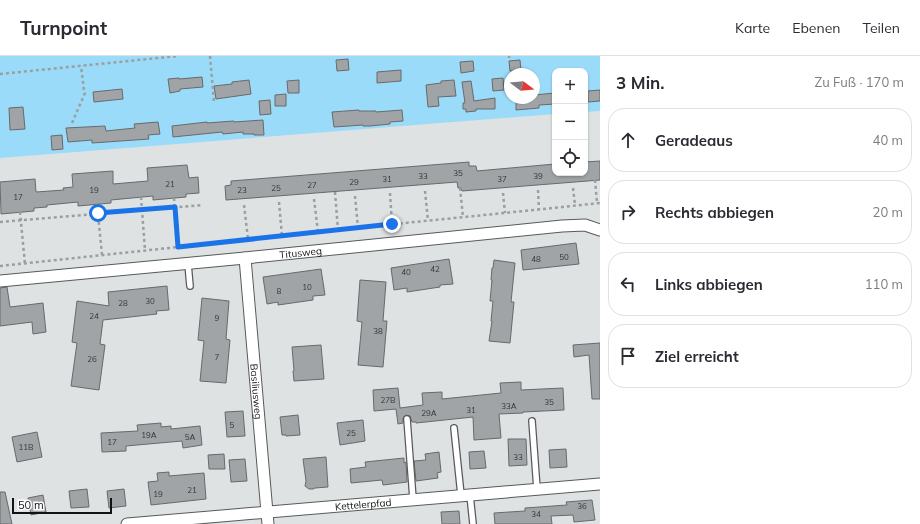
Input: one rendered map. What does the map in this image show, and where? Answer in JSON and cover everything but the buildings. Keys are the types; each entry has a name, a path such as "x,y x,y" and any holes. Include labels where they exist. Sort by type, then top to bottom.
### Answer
{"street":[{"name":"Titusweg","path":"0,281 188,264 562,226 585,225 599,229"},
{"name":"Basiliusweg","path":"245,258 268,524"},
{"name":"Kettelerpfad","path":"127,524 600,484"}],"lane":[{"path":"188,264 190,286"},
{"path":"407,419 413,499"},
{"path":"532,421 537,489"},
{"path":"454,428 465,495 474,524"}],"path":[{"path":"0,74 178,56"},
{"path":"210,56 214,102"},
{"path":"72,123 85,93 81,66"},
{"path":"0,266 598,203 595,180"},
{"path":"460,188 463,217"},
{"path":"573,188 575,205"},
{"path":"538,190 539,210"},
{"path":"425,191 428,220"},
{"path":"335,192 338,230"},
{"path":"503,193 505,213"},
{"path":"390,194 392,224"},
{"path":"355,196 358,228"},
{"path":"141,197 145,250"},
{"path":"174,198 178,247"},
{"path":"314,199 318,232"},
{"path":"279,202 282,236"},
{"path":"97,204 102,255"},
{"path":"0,222 202,205"},
{"path":"244,205 248,239"},
{"path":"20,212 25,264"}],"shaded area":[{"path":"0,56 600,56 600,111 588,112 588,68 552,68 552,114 0,158"}],"route":[{"path":"98,213 175,207 178,247 392,224"}]}
